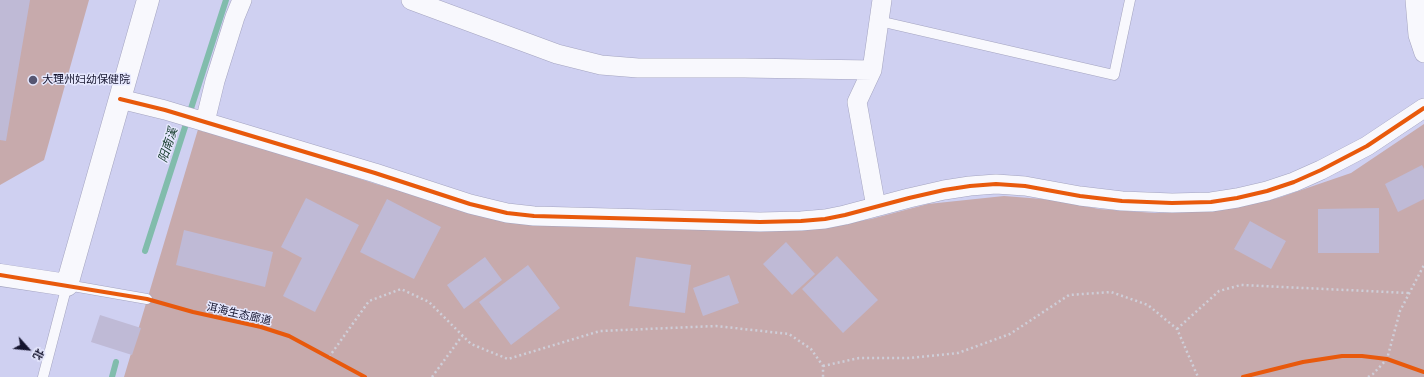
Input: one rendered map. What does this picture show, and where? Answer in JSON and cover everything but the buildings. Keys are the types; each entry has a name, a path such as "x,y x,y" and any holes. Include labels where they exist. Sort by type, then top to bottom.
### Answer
{"street":[{"path":"0,275 67,285 148,0"},
{"path":"202,122 232,24 242,0"},
{"path":"411,0 557,54 601,65 638,68 872,70"},
{"path":"876,207 857,102 872,70 882,0"},
{"path":"1415,0 1418,35 1424,52"},
{"path":"120,98 368,171 470,204 507,212 534,216 760,222 801,222 824,219 846,215 944,190 996,184 1025,186 1080,196 1122,201 1188,203 1211,202 1237,198 1267,191 1294,182 1333,165 1367,146 1424,108"}],"lane":[{"path":"879,21 1114,75 1130,0"},
{"path":"43,377 67,285 147,299"}],"path":[{"path":"1368,377 1373,374 1387,359 1400,311 1424,265"},
{"path":"1177,329 1219,291 1241,285 1409,293"},
{"path":"329,357 369,301 401,289 429,302 471,344 508,360 600,331 716,326 789,334 811,349 823,366 823,377"},
{"path":"823,366 860,358 909,358 958,353 1010,334 1069,295 1111,292 1148,305 1177,329 1198,377"},
{"path":"432,377 462,336"},
{"path":"322,353 335,360"},
{"path":"1380,358 1392,360"}],"shaded area":[{"name":"大理州妇幼保健院","path":"0,0 89,0 44,160 0,185"},
{"path":"1424,124 1424,377 124,377 199,126 376,184 456,207 587,226 677,229 810,230 871,219 928,204 1004,196 1055,200 1099,209 1155,213 1214,210 1278,198 1351,173"}],"waterway":[{"name":"阳南溪","path":"145,251 226,0"},
{"name":"阳南溪","path":"112,377 116,362"}],"cycle path":[{"path":"120,99 165,110 375,173 470,204 507,213 534,216 760,222 825,219 944,190 996,184 1025,186 1080,196 1122,201 1172,203 1211,202 1237,198 1267,191 1294,182 1321,170 1367,146 1424,108"},
{"name":"洱海生态廊道","path":"0,275 147,299 193,312 261,327 289,336 365,377"},
{"path":"1243,377 1303,362 1342,356 1362,356 1387,359 1424,372"}],"place":[{"name":"大理州妇幼保健院","path":"33,80"}]}
